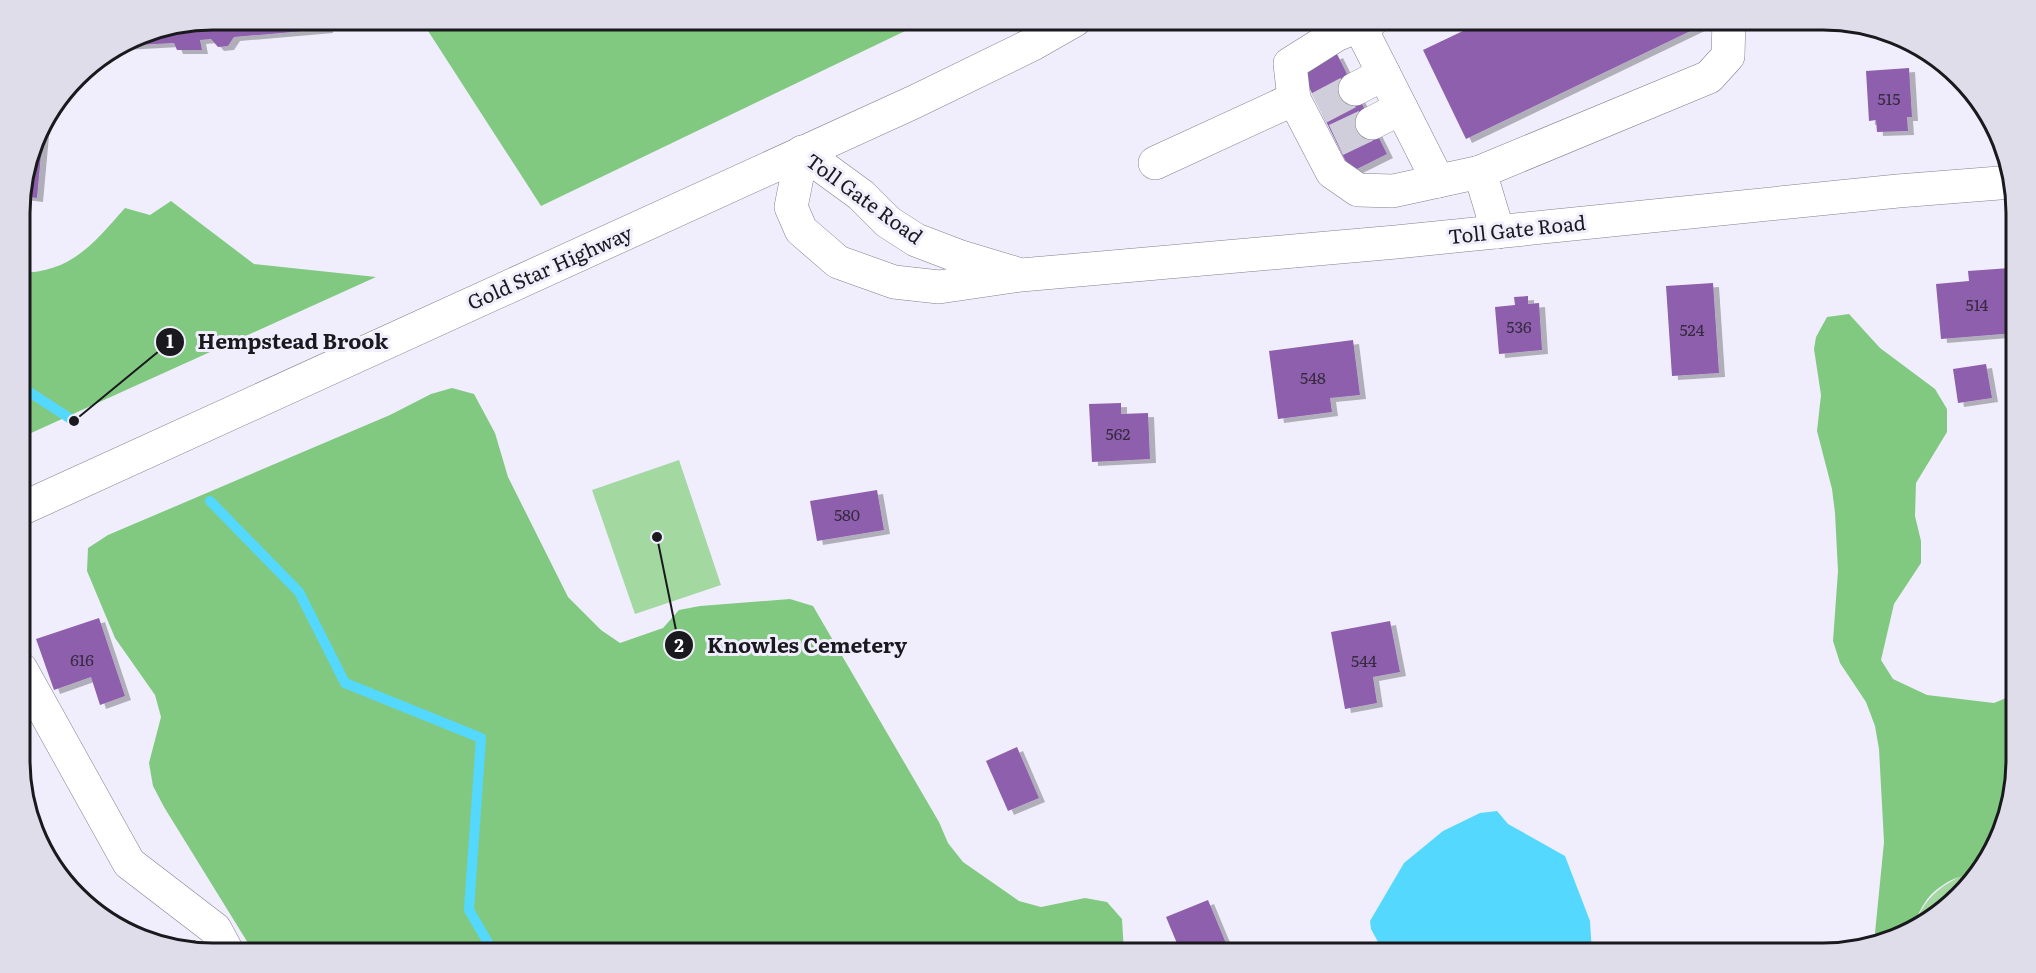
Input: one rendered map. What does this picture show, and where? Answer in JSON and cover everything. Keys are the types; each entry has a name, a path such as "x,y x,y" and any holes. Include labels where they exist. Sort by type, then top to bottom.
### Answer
{"street":[{"name":"Gold Star Highway","path":"30,505 914,102 1058,30"},
{"path":"1349,30 1290,64 1305,108 1328,144 1332,172 1358,190 1393,191 1480,172 1709,77 1728,56 1729,30"},
{"path":"1369,30 1384,74 1438,181"},
{"path":"1355,89 1384,74"},
{"path":"1155,163 1305,108"},
{"path":"1372,123 1401,108"},
{"name":"Toll Gate Road","path":"1021,275 958,256 916,240 888,222 861,195 802,152 791,207 801,230 838,262 894,282 939,287 1021,275 1498,232 1898,191 2003,183"},
{"path":"1480,172 1498,232"},
{"path":"30,685 129,863 215,929 222,943"}],"green space":[{"path":"427,30 907,30 541,206"},
{"path":"171,201 254,264 376,277 30,433 30,272 54,267 80,254 125,208 150,215"},
{"path":"1849,314 1880,348 1935,389 1947,409 1947,432 1916,483 1915,516 1921,541 1921,563 1894,604 1881,660 1893,679 1927,695 1994,703 2006,698 2004,784 2000,808 1987,841 1965,875 1946,883 1934,892 1917,916 1876,935 1884,842 1879,749 1875,726 1866,702 1840,663 1833,641 1838,571 1835,513 1832,489 1817,431 1821,395 1814,349 1816,337 1827,317"},
{"path":"452,388 474,394 495,433 508,477 568,597 601,630 620,643 663,628 679,610 700,606 790,599 813,606 939,822 948,843 963,862 1019,901 1041,907 1085,898 1107,902 1122,919 1123,943 248,943 153,786 149,763 161,717 155,695 115,638 87,571 88,548 108,535 390,415 431,394"},
{"path":"679,460 721,585 635,614 592,490"},
{"path":"1966,874 1944,898 1918,916 1932,896 1945,885"}],"water":[{"path":"1497,811 1508,824 1565,856 1590,921 1591,943 1379,943 1371,929 1370,921 1404,863 1443,831 1480,813"}],"building":[{"path":"201,30 315,30 234,37 228,46 218,47 211,39 200,40 202,50 177,50 174,43 141,45 177,34"},
{"path":"1465,30 1693,30 1466,139 1423,50"},
{"path":"1337,54 1387,154 1351,172 1301,71"},
{"path":"1909,68 1912,117 1907,117 1908,131 1877,132 1876,120 1869,121 1866,71"},
{"path":"41,150 37,198 31,197 36,165"},
{"path":"2006,268 2006,334 1941,339 1936,284 1969,281 1968,271"},
{"path":"1713,283 1719,373 1672,376 1666,286"},
{"path":"1528,296 1528,304 1539,303 1542,350 1499,354 1495,307 1515,305 1514,297"},
{"path":"1353,340 1360,395 1330,398 1332,412 1278,419 1269,351"},
{"path":"1986,364 1992,398 1958,403 1953,369"},
{"path":"1121,403 1121,414 1148,413 1150,459 1092,462 1089,404"},
{"path":"877,490 884,530 817,541 810,501"},
{"path":"99,618 125,696 100,705 91,677 54,690 36,639"},
{"path":"1390,621 1400,672 1373,677 1377,703 1345,709 1331,632"},
{"path":"1017,747 1039,798 1008,811 986,761"},
{"path":"1208,900 1226,943 1177,943 1166,917"}],"waterway":[{"path":"30,392 74,421"},
{"path":"210,501 299,592 345,683 481,738 469,910 488,943"}],"tunnel":[{"path":"1319,108 1355,89"},
{"path":"1336,140 1372,123"}],"place":[{"name":"Hempstead Brook","path":"74,421"},
{"name":"Knowles Cemetery","path":"657,537"}]}
